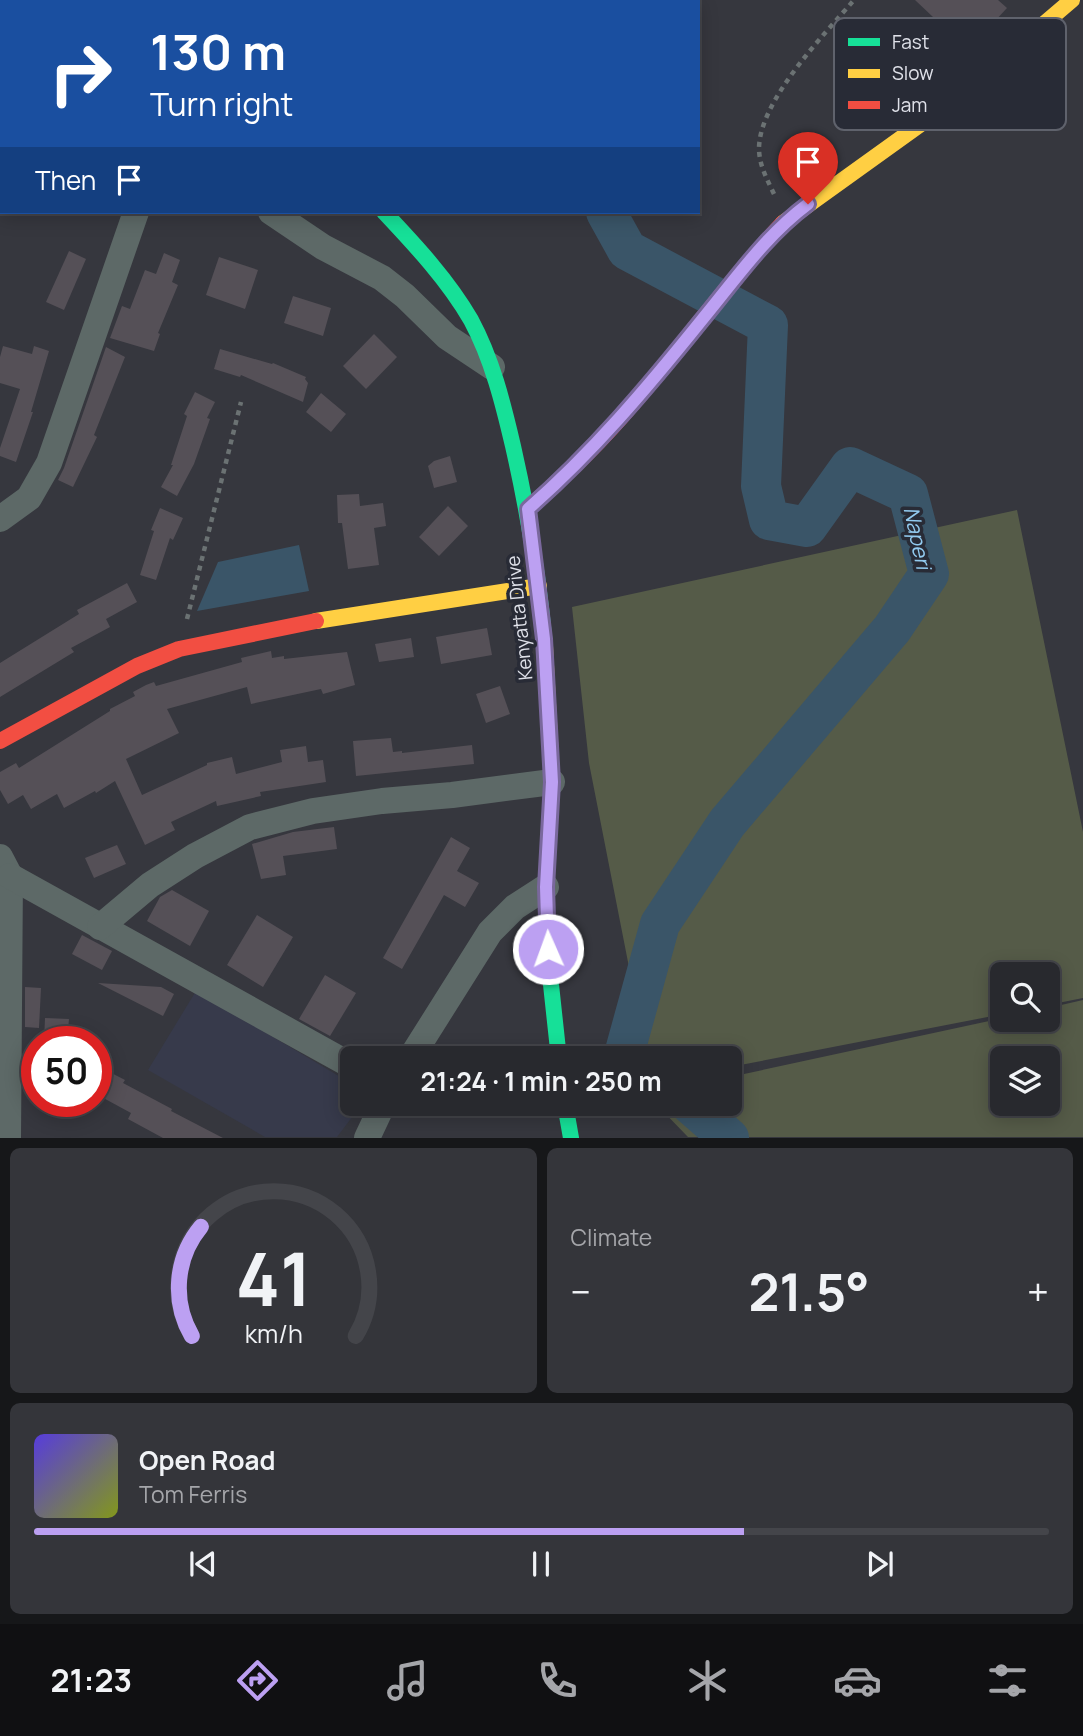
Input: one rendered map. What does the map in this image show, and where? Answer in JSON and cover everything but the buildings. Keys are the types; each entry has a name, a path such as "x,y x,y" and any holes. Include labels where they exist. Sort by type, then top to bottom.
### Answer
{"street":[{"path":"1051,18 1072,0"},
{"path":"528,509 629,409 786,220 912,130"},
{"path":"0,519 29,498 49,463 135,214"},
{"path":"274,214 323,247 382,278 405,296 447,337 492,367"},
{"name":"Kenyatta Drive","path":"386,214 444,279 471,321 492,367 528,509 539,586 552,782 546,887 548,949 558,1046"},
{"path":"0,741 137,666 179,649 328,618 539,586"},
{"path":"100,927 150,885 195,856 250,827 313,811 552,782"},
{"path":"5,867 100,927 340,1059"},
{"path":"5,867 8,1138"},
{"path":"418,1046 490,932 515,907 546,887"},
{"path":"367,1138 377,1116"},
{"path":"567,1116 571,1138"}],"path":[{"path":"839,18 854,0"},
{"path":"786,220 762,168 760,134 773,103 834,24"},
{"path":"179,649 241,402"}],"shaded area":[{"path":"299,545 309,591 197,611 218,562"},
{"path":"196,991 340,1077 340,1116 353,1116 337,1137 265,1137 148,1070"}],"green space":[{"path":"1017,510 1083,832 1083,998 1060,1003 1060,962 990,962 990,1017 742,1065 742,1046 644,1046 589,763 572,607"},
{"path":"1083,1000 1083,1137 688,1137 668,1116 742,1116 742,1074 990,1021 990,1032 1060,1032 1060,1005"}],"waterway":[{"name":"Naperi","path":"607,214 627,250 768,325 761,486 769,520 807,527 850,467 908,494 929,574 892,629 727,823 660,924 626,1046"},
{"name":"Naperi","path":"704,1116 729,1138"}],"traffic: fast":[{"path":"386,214 452,291 471,320 491,366 513,446 523,496 545,646"},
{"path":"549,966 558,1046"},
{"path":"567,1116 571,1138"}],"traffic: slow":[{"path":"1051,18 1072,0"},
{"path":"783,223 912,130"},
{"path":"316,621 539,586"},
{"path":"545,646 552,779 546,885 549,966"}],"traffic: jam":[{"path":"528,508 618,420 783,223"},
{"path":"0,741 137,666 179,649 316,621"}],"route":[{"path":"548,949 546,887 552,782 544,639 528,509 573,468 629,409 757,251 786,220 808,204"}]}
